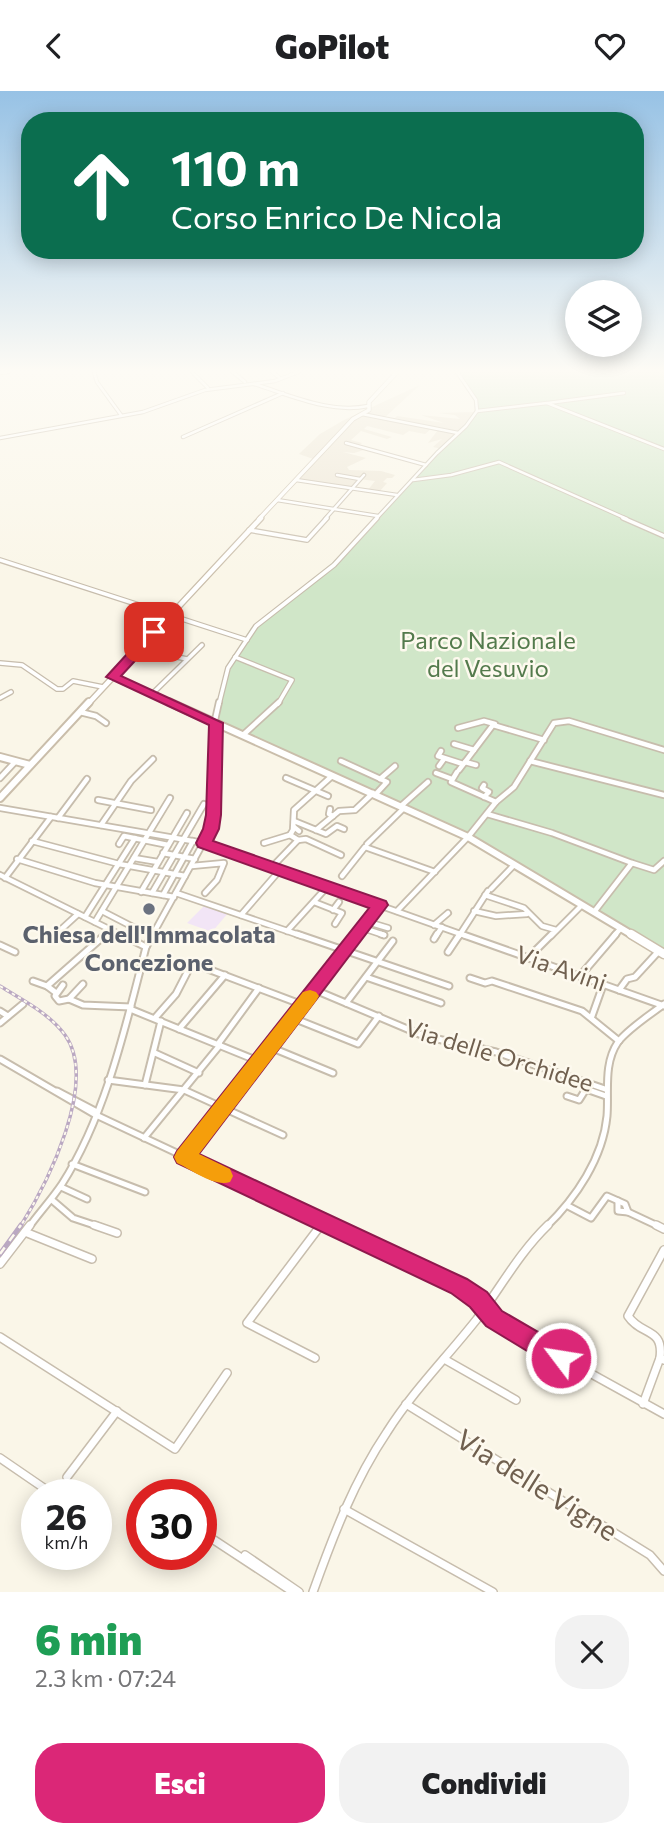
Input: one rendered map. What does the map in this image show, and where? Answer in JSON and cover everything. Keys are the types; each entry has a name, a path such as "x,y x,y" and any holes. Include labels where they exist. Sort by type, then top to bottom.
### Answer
{"main road":[{"path":"0,798 332,442"},
{"path":"113,677 468,838 661,953"},
{"path":"0,757 30,765"}],"street":[{"path":"0,1263 61,1187 96,1113 119,1051 146,947 211,829 214,815 216,723 224,676 256,626 334,565 450,442"},
{"path":"646,442 664,449"},
{"path":"346,443 426,465"},
{"path":"413,480 451,475 499,462 664,536"},
{"path":"337,475 361,479"},
{"path":"249,530 307,540 364,475"},
{"path":"296,480 398,495"},
{"path":"277,500 379,516"},
{"path":"0,560 247,640"},
{"path":"152,694 202,645"},
{"path":"138,649 188,659"},
{"path":"235,657 292,680 277,705 243,735"},
{"path":"0,663 22,665 57,689 62,689 73,681 103,687"},
{"path":"0,698 11,692"},
{"path":"80,712 96,716 106,723"},
{"path":"458,728 484,721 544,740"},
{"path":"397,911 468,838 496,802 514,787 554,723 569,721 664,750"},
{"path":"452,779 496,724"},
{"path":"454,744 474,750"},
{"path":"441,751 438,756 444,759 477,765"},
{"path":"101,825 131,781 153,759"},
{"path":"439,766 444,759"},
{"path":"0,778 15,761"},
{"path":"316,830 321,823 341,810 355,810 387,782 341,761"},
{"path":"530,761 664,795"},
{"path":"380,779 395,766"},
{"path":"436,773 496,802"},
{"path":"290,835 294,810 333,775"},
{"path":"286,778 328,796"},
{"path":"58,818 87,779"},
{"path":"366,844 428,782"},
{"path":"484,785 482,788 491,792 484,797"},
{"path":"95,922 170,798"},
{"path":"98,800 150,810"},
{"path":"152,893 204,804"},
{"name":"Via Avini","path":"0,808 204,843 664,1005"},
{"path":"330,809 329,814 333,816"},
{"path":"141,892 187,813"},
{"path":"486,814 552,833 654,870 664,861"},
{"path":"51,817 2,877 146,947"},
{"path":"293,824 326,834 337,826 344,829"},
{"path":"293,824 299,831"},
{"path":"264,843 290,835 298,840"},
{"path":"119,844 124,836 168,845"},
{"path":"85,917 135,838"},
{"path":"272,867 298,840 306,839 341,855"},
{"path":"32,841 119,864 185,876"},
{"path":"163,895 193,841"},
{"path":"342,876 365,848 435,871"},
{"path":"163,853 195,859"},
{"path":"134,858 158,862"},
{"path":"18,859 106,885 175,895 449,986"},
{"path":"191,866 224,863 223,871 205,894"},
{"path":"594,912 632,863"},
{"path":"447,952 488,892 514,865"},
{"path":"241,915 280,870"},
{"path":"287,931 327,887"},
{"path":"488,892 524,908 542,926 556,930"},
{"path":"316,900 342,913 335,924"},
{"path":"333,910 339,902"},
{"path":"184,1157 380,905"},
{"path":"528,958 582,905"},
{"path":"102,911 133,927 154,931"},
{"path":"474,911 489,917 528,914"},
{"path":"434,925 448,913"},
{"path":"55,935 78,914"},
{"path":"368,922 388,928"},
{"path":"433,939 442,927"},
{"path":"363,928 384,935"},
{"path":"580,976 621,928"},
{"path":"47,985 111,930"},
{"path":"346,1003 393,941"},
{"path":"0,945 15,952"},
{"path":"619,990 627,979 635,977 661,953"},
{"path":"145,1085 155,1053 158,1020 176,994 192,963 303,1005"},
{"path":"179,1029 225,975"},
{"path":"366,977 441,1003"},
{"path":"470,978 485,983 492,981 592,1016 596,1023 620,1041"},
{"path":"33,981 47,985 55,992"},
{"path":"63,985 56,992 54,999 63,1002 83,984"},
{"path":"592,1016 603,985"},
{"path":"144,1138 199,1073 259,988"},
{"name":"Via delle Orchidee","path":"314,990 429,1038 496,1052 606,1093"},
{"path":"69,999 83,1005 131,1008 258,1061"},
{"path":"0,1023 23,1004"},
{"path":"313,1592 344,1509 362,1472 406,1404 485,1306 526,1246 568,1206 586,1176 604,1137 606,1093 613,1053 620,1041 664,1005"},
{"path":"0,1011 8,1016"},
{"path":"293,1018 359,1044 379,1016"},
{"path":"270,1047 333,1073"},
{"path":"155,1053 199,1073"},
{"path":"0,1059 49,1089 51,1087 144,1138 459,1286 485,1306 503,1325 664,1415"},
{"path":"108,1080 184,1090 283,1135"},
{"path":"567,1096 579,1100 586,1089 606,1093"},
{"path":"72,1164 145,1192"},
{"path":"61,1187 87,1199"},
{"path":"568,1206 591,1218 607,1196 618,1201 618,1210 664,1229"},
{"path":"52,1200 73,1218 117,1233"},
{"path":"316,1358 247,1323 323,1223"},
{"path":"25,1232 92,1259"},
{"path":"643,1404 662,1359 664,1346 661,1338 631,1321 628,1316 664,1250"},
{"path":"0,1337 175,1448 227,1373"},
{"path":"444,1359 516,1400"},
{"name":"Via delle Vigne","path":"406,1404 650,1555 664,1571"},
{"path":"67,1477 117,1411"},
{"path":"0,1458 31,1479"},
{"path":"344,1509 493,1592"},
{"path":"217,1542 293,1592"},
{"path":"245,1555 299,1592"}],"shaded area":[{"path":"312,442 359,442 362,443 358,446 367,449 354,453 343,452 366,458 347,467 349,470 381,471 395,475 383,482 387,483 379,492 368,490 375,481 359,479 352,488 299,480 316,460 299,454"},
{"path":"439,442 448,442 442,449 433,447"},
{"path":"205,905 228,913 212,932 187,923"}],"green space":[{"name":"Parco Nazionale del Vesuvio","path":"449,442 664,442 664,954 529,878 492,851 216,723 214,718 228,664 251,628 332,563"}],"railway":[{"path":"0,986 59,1027 74,1055 76,1079 73,1105 55,1160 20,1227"},
{"path":"0,1254 21,1225"}],"slow traffic":[{"path":"223,1176 184,1157 310,996"}],"place":[{"name":"Chiesa dell'Immacolata Concezione","path":"149,909"}],"route":[{"path":"154,632 113,677 216,723 214,815 204,843 380,905 184,1157 459,1286 478,1299 503,1325 561,1358"}]}
